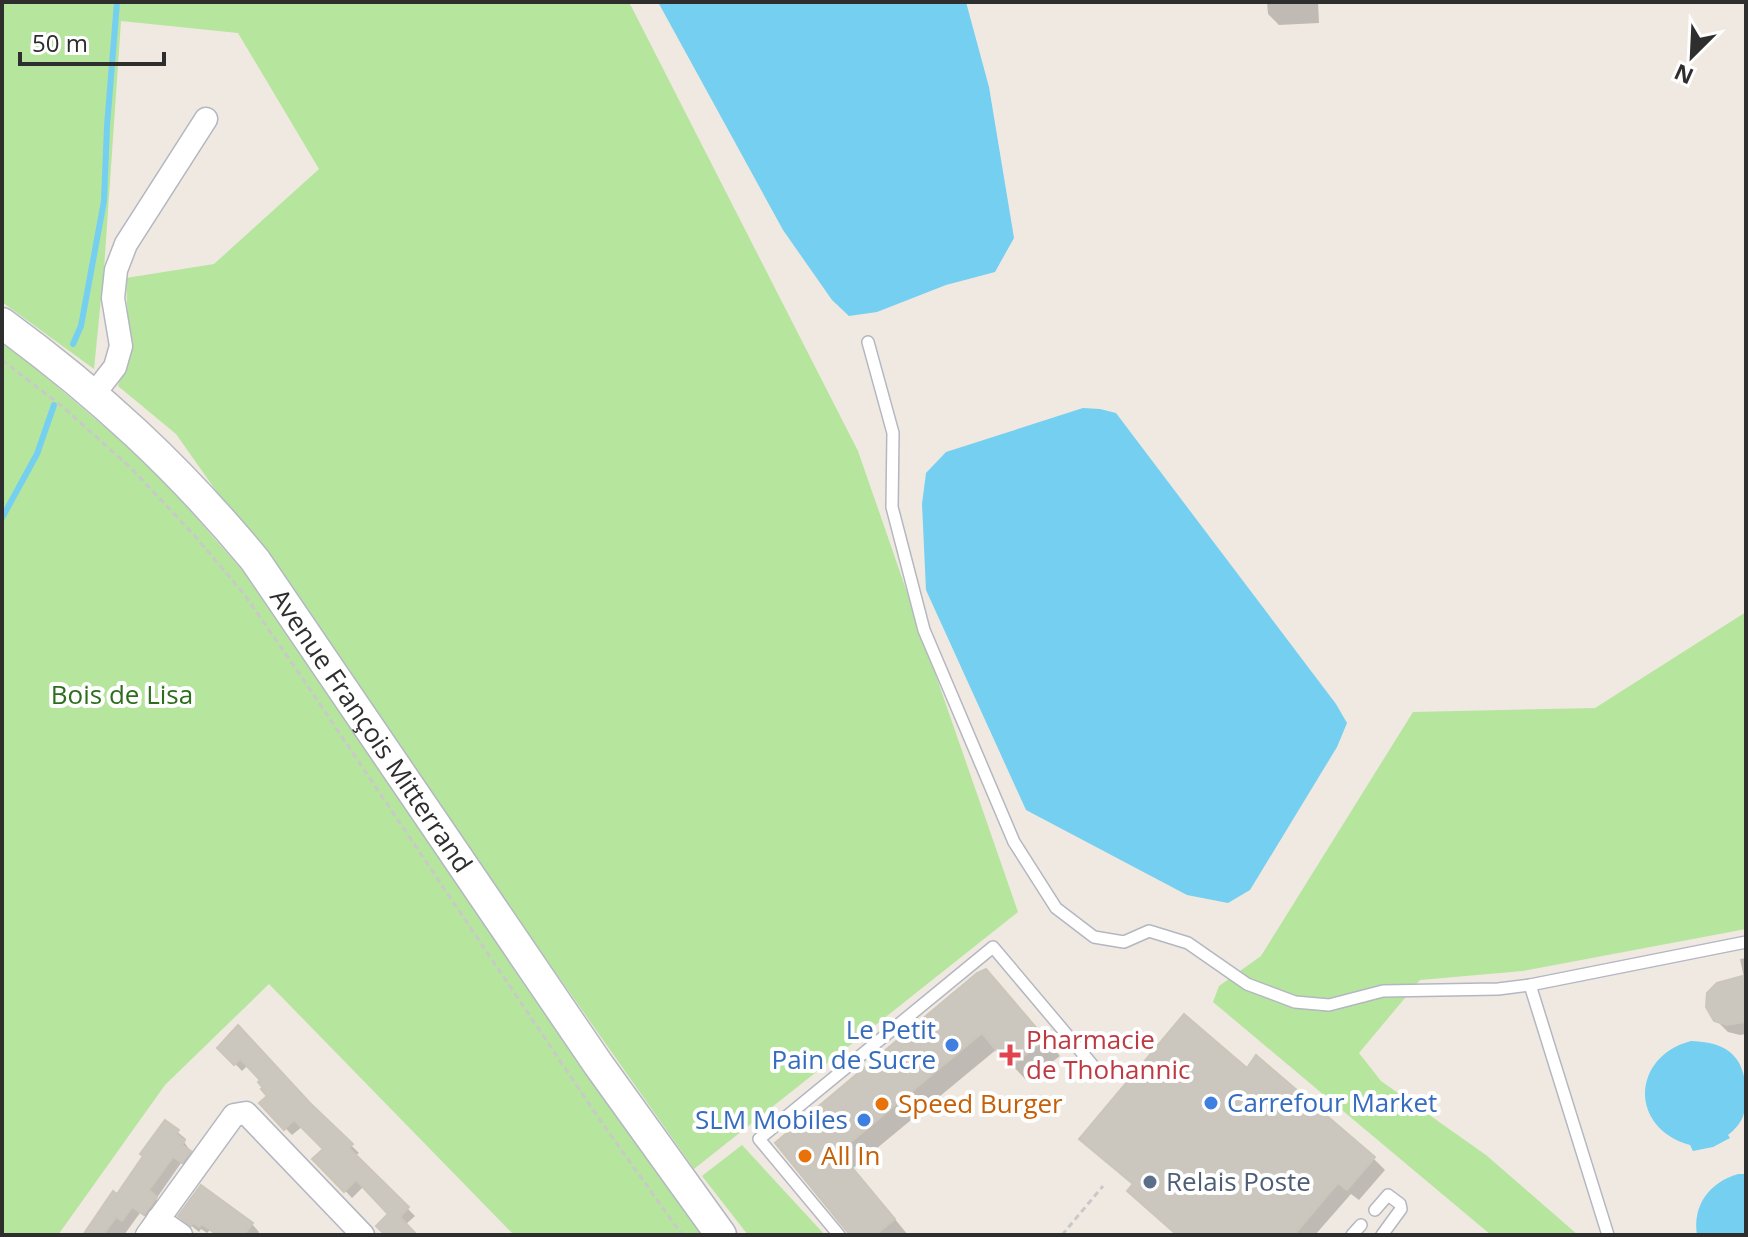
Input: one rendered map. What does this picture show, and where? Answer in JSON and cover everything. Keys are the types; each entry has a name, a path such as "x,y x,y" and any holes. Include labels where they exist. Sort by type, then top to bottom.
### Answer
{"main road":[{"name":"Avenue François Mitterrand","path":"2,323 65,369 167,461 255,560 686,1189 721,1235"}],"street":[{"path":"94,394 115,367 121,346 113,298 116,270 126,244 206,119"},
{"path":"181,1235 153,1227 234,1115 246,1113 363,1235"}],"lane":[{"path":"868,342 893,433 892,507 924,630 1014,842 1056,908 1094,937 1124,942 1149,931 1188,943 1247,984 1295,1002 1329,1005 1383,991 1498,989 1530,985 1746,942"},
{"path":"839,1235 759,1139 993,947 1095,1068"},
{"path":"1530,985 1608,1235"},
{"path":"1375,1210 1388,1195 1400,1204 1399,1215 1382,1235"}],"path":[{"path":"2,360 63,407 132,469 244,594 600,1120 682,1235"},
{"path":"1062,1235 1103,1186"}],"green space":[{"path":"2,2 629,2 858,451 1018,912 694,1169 176,434 118,386 129,351 126,278 214,264 319,169 238,33 121,21 94,369 2,302"},
{"name":"Bois de Lisa","path":"2,340 151,466 256,586 658,1175 704,1235 514,1235 269,984 165,1085 58,1235 2,1235"},
{"path":"1746,612 1746,929 1523,971 1420,980 1359,1053 1381,1081 1486,1155 1578,1235 1491,1235 1213,1002 1219,986 1261,956 1413,712 1595,708"},
{"path":"742,1145 825,1235 748,1235 702,1176"}],"water":[{"path":"658,2 966,2 989,87 1014,238 995,272 946,285 877,312 849,316 832,300 783,230"},
{"path":"1083,408 1116,413 1336,704 1347,723 1337,747 1250,890 1228,903 1187,895 1026,810 926,590 922,504 926,473 946,452"},
{"path":"1691,1041 1716,1045 1733,1055 1743,1072 1746,1096 1742,1118 1728,1135 1730,1138 1713,1147 1693,1151 1690,1145 1670,1136 1656,1124 1648,1109 1645,1093 1648,1076 1657,1062 1671,1049"},
{"path":"1738,1174 1746,1174 1746,1235 1697,1235 1697,1214 1705,1196 1719,1183"}],"building":[{"path":"986,969 1046,1039 1010,1067 982,1033 839,1152 895,1219 875,1235 850,1235 775,1143 977,973"},
{"path":"1746,975 1746,1022 1727,1025 1714,1021 1706,1007 1707,993 1717,983"},
{"name":"Carrefour Market","path":"1184,1014 1247,1068 1256,1055 1375,1157 1347,1190 1338,1183 1294,1235 1177,1235 1127,1191 1133,1184 1079,1139"},
{"path":"238,1025 310,1103 353,1144 349,1148 409,1207 400,1217 417,1235 385,1235 376,1226 388,1214 356,1180 344,1192 312,1159 323,1149 294,1120 284,1130 259,1103 267,1096 261,1089 260,1080 240,1059 234,1065 217,1048"},
{"path":"165,1120 179,1130 176,1134 185,1140 182,1145 191,1151 182,1163 173,1157 149,1190 157,1197 144,1215 132,1207 122,1221 116,1217 103,1235 83,1235 113,1191 117,1194 143,1156 140,1154"},
{"path":"201,1185 253,1223 244,1235 217,1235 202,1224 199,1227 193,1223 191,1226 178,1216"}],"waterway":[{"path":"73,344 81,326 104,201 117,2"},
{"path":"2,518 37,454 54,405"}],"place":[{"name":"Le Petit Pain de Sucre","path":"952,1045"},
{"name":"Pharmacie de Thohannic","path":"1010,1055"},
{"name":"Carrefour Market","path":"1211,1103"},
{"name":"Speed Burger","path":"882,1104"},
{"name":"SLM Mobiles","path":"864,1120"},
{"name":"All In","path":"805,1156"},
{"name":"Relais Poste","path":"1150,1182"}]}
